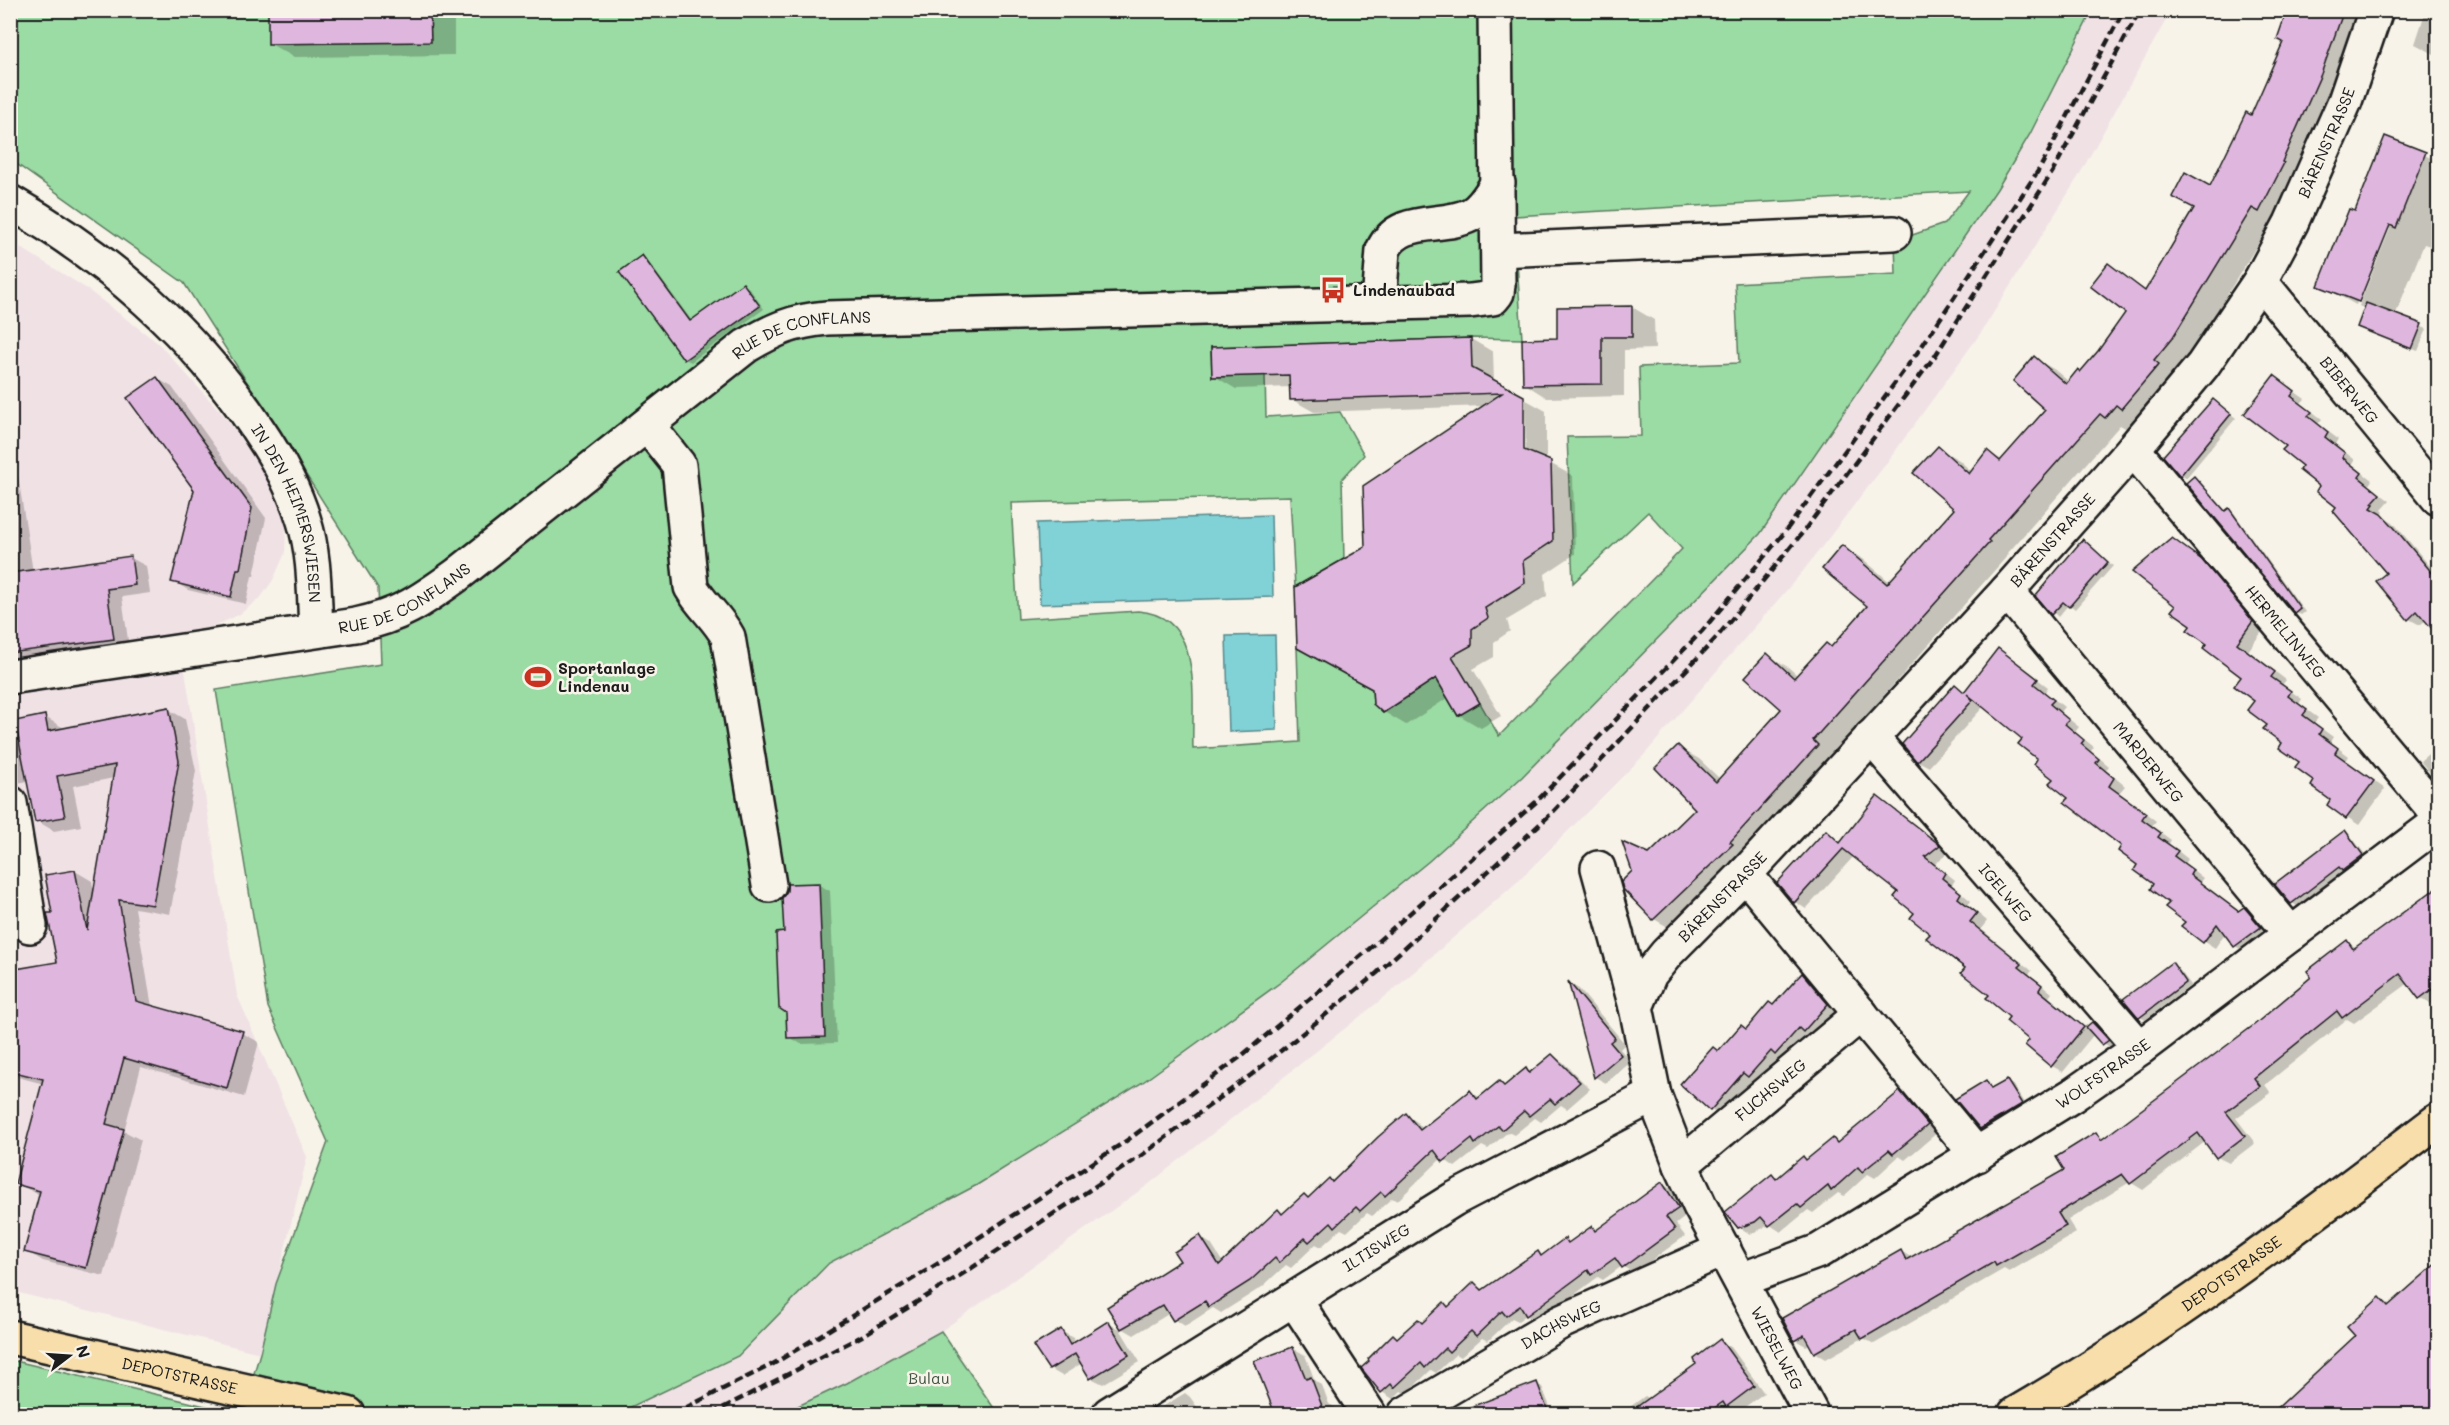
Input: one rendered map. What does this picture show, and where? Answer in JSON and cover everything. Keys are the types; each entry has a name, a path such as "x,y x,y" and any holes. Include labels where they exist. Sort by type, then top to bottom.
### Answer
{"main road":[{"name":"DEPOTSTRASSE","path":"2015,1414 2171,1316 2439,1120"},
{"name":"DEPOTSTRASSE","path":"10,1337 348,1414"}],"street":[{"name":"RUE DE CONFLANS","path":"316,629 384,619 423,600 746,346 768,333 797,321 827,318 1379,304 1493,298 1498,285 1495,10"},
{"name":"BÄRENSTRASSE","path":"1636,1007 1650,974 1667,953 1745,874 2007,591 2133,449 2203,365 2260,281 2291,222 2345,101 2376,10"},
{"path":"1379,304 1383,250 1387,242 1394,235 1414,226 1469,216 1480,208 1498,183"},
{"name":"IN DEN HEIMERSWIESEN","path":"10,202 82,249 125,281 173,324 243,406 276,455 304,520 314,577 316,629 10,677"},
{"path":"1498,250 1894,233"},
{"name":"BIBERWEG","path":"2260,281 2439,498"},
{"path":"647,425 679,465 691,587 699,600 722,625 728,637 769,885"},
{"name":"HERMELINWEG","path":"2133,449 2439,814"},
{"name":"MARDERWEG","path":"2007,591 2291,934"},
{"name":"IGELWEG","path":"1871,737 2140,1048"},
{"path":"10,803 30,926"},
{"name":"WOLFSTRASSE","path":"1741,1280 1820,1251 2073,1095 2140,1048 2439,823"},
{"path":"1598,868 1636,1007 1654,1095 1681,1165 1700,1206 1741,1280"},
{"path":"1745,874 1977,1155"},
{"name":"FUCHSWEG","path":"1681,1165 1861,1014"},
{"name":"ILTISWEG","path":"1109,1414 1454,1199 1654,1095"},
{"name":"DACHSWEG","path":"1406,1414 1561,1322 1724,1249"},
{"name":"WIESELWEG","path":"1741,1280 1811,1413 1808,1414"},
{"path":"1294,1299 1369,1414"}],"shaded area":[{"path":"2092,11 2171,11 2078,177 1982,331 1885,465 1803,571 1643,756 1517,882 1392,991 1149,1184 941,1331 847,1383 781,1414 616,1414 738,1356 829,1263 977,1185 1143,1082 1281,982 1429,861 1522,777 1760,534 1997,189 2030,134"},
{"path":"10,241 84,287 158,343 227,419 268,479 281,508 286,527 285,553 273,580 261,597 240,614 215,626 179,634 237,995 307,1157 260,1353 11,1291"}],"green space":[{"name":"Sportanlage Lindenau","path":"10,11 2092,11 2030,134 1997,189 1760,534 1522,777 1429,861 1281,982 1143,1082 977,1185 829,1263 738,1356 616,1414 242,1414 260,1353 276,1284 328,1142 268,1007 216,690 381,664 378,588 184,283 11,160","holes":["1969,191 1944,224 1895,241 1896,274 1735,283 1739,363 1639,367 1641,436 1567,437 1573,583 1648,512 1682,549 1499,736 1480,703 1458,716 1436,678 1383,713 1373,704 1372,689 1297,648 1300,742 1193,749 1193,686 1190,664 1185,644 1175,628 1160,616 1138,611 1018,619 1011,503 1290,496 1295,587 1344,559 1342,479 1364,455 1340,412 1266,417 1265,375 1212,377 1211,347 1471,338 1522,339 1514,216"]},
{"name":"Bulau","path":"941,1331 998,1414 781,1414 847,1383"},
{"path":"11,1360 239,1414 11,1414"}],"water":[{"path":"1271,515 1273,597 1040,604 1037,523"},
{"path":"1275,635 1277,730 1229,732 1226,636"}],"building":[{"path":"268,10 430,10 431,42 268,44"},
{"path":"2287,10 2344,10 2321,74 2282,162 2284,163 2259,212 2252,208 2173,337 2154,360 2159,364 2121,409 2116,405 2105,418 2100,414 1988,540 1990,542 1813,740 1818,745 1730,842 1733,844 1653,920 1623,889 1621,882 1632,871 1622,842 1649,854 1695,809 1655,768 1678,745 1716,782 1781,709 1745,677 1767,653 1794,678 1826,643 1831,647 1867,606 1822,569 1842,545 1887,584 1954,509 1913,473 1938,446 1969,474 1987,450 2000,461 2045,410 2013,381 2034,356 2066,384 2078,369 2080,372 2098,351 2125,313 2090,286 2108,263 2145,291 2194,208 2172,197 2185,172 2210,186 2246,112 2251,115 2283,42 2277,39"},
{"path":"2385,136 2426,152 2396,228 2390,225 2359,302 2318,286 2349,209 2355,211"},
{"path":"642,255 690,321 743,283 760,306 684,360 619,272"},
{"path":"2366,303 2422,324 2412,349 2357,327"},
{"path":"1632,306 1632,337 1602,337 1602,384 1523,385 1522,339 1557,338 1557,307"},
{"path":"1471,338 1472,368 1524,396 1524,450 1551,461 1553,541 1523,561 1525,583 1485,608 1488,618 1472,629 1472,645 1452,656 1480,703 1458,716 1436,678 1383,713 1373,704 1372,689 1297,648 1295,587 1365,547 1363,486 1502,393 1290,400 1289,375 1212,377 1211,347"},
{"path":"2274,375 2295,391 2291,396 2312,412 2308,416 2328,432 2325,437 2345,453 2342,457 2362,473 2359,477 2380,494 2372,503 2374,504 2371,508 2382,514 2439,581 2439,637 2417,611 2408,620 2376,581 2386,573 2333,511 2336,507 2316,491 2319,486 2299,470 2302,466 2282,450 2286,446 2244,414"},
{"path":"157,377 252,508 240,569 237,569 231,597 171,582 194,490 127,398"},
{"path":"2213,399 2231,414 2180,476 2163,456"},
{"path":"2194,476 2225,511 2229,508 2300,608 2294,613 2186,483"},
{"path":"2172,538 2202,560 2253,621 2237,643 2275,672 2271,677 2291,691 2288,696 2307,710 2303,715 2322,729 2319,734 2338,748 2335,753 2374,781 2346,819 2327,805 2330,800 2311,786 2314,781 2295,767 2299,762 2279,748 2282,743 2263,729 2267,725 2247,710 2254,701 2234,686 2241,677 2203,648 2207,644 2187,630 2191,625 2171,611 2175,606 2132,572"},
{"path":"2083,539 2108,562 2069,607 2063,602 2051,615 2035,596"},
{"path":"131,556 135,585 107,589 114,639 10,653 10,573"},
{"path":"1998,648 2038,679 2034,684 2054,700 2050,704 2069,720 2065,724 2084,740 2081,744 2099,759 2096,763 2114,778 2109,786 2146,813 2142,819 2161,833 2158,837 2178,851 2174,856 2193,870 2190,875 2238,911 2244,907 2261,927 2234,947 2217,924 2203,943 2181,926 2185,922 2165,907 2169,903 2150,889 2153,884 2134,870 2137,865 2118,851 2121,846 2064,802 2068,798 2049,783 2053,779 2034,764 2037,759 2018,744 2022,739 1967,694 1973,700 1917,762 1902,744 1955,684 1964,692"},
{"path":"169,707 179,761 153,905 119,900 136,1001 243,1031 227,1088 124,1058 106,1124 124,1129 86,1268 24,1252 40,1191 15,1184 43,1079 10,1071 10,970 57,962 47,913 52,913 45,875 75,870 87,930 115,765 57,776 65,817 35,822 15,721 45,715 48,731"},
{"path":"1877,796 1940,845 1925,857 1945,873 1942,878 1961,893 1958,898 1977,913 1970,922 2022,964 2019,967 2042,985 2039,990 2084,1027 2051,1067 2025,1045 2029,1040 2006,1021 2009,1017 1986,998 1989,995 1961,973 1965,968 1926,938 1930,934 1910,918 1914,913 1894,897 1898,892 1843,849 1794,903 1777,883 1826,830 1840,843"},
{"path":"2345,830 2363,855 2342,871 2339,867 2291,904 2274,884"},
{"path":"819,883 825,1037 787,1038 786,1013 779,1008 776,933 784,932 782,898 787,891 787,884"},
{"path":"2439,886 2439,984 2419,999 2400,974 2342,1018 2337,1011 2254,1078 2260,1086 2226,1112 2245,1136 2216,1158 2198,1133 2130,1184 2122,1174 2058,1213 2066,1226 1996,1266 1994,1262 1862,1339 1856,1329 1814,1353 1804,1335 1794,1341 1782,1318 1901,1250 1906,1260 2064,1170 2056,1157 2096,1132 2101,1140 2254,1025 2311,977 2307,971 2347,940 2353,949"},
{"path":"2172,962 2186,982 2139,1018 2123,999"},
{"path":"1802,973 1828,1004 1803,1032 1799,1028 1775,1055 1771,1051 1748,1077 1743,1073 1710,1111 1680,1084 1713,1047 1718,1051 1741,1025 1746,1029 1769,1002 1773,1005"},
{"path":"1568,981 1615,1038 1610,1042 1621,1055 1594,1078"},
{"path":"2092,1022 2109,1040 2102,1045 2086,1027"},
{"path":"1552,1054 1580,1082 1555,1104 1550,1099 1529,1116 1524,1111 1502,1130 1498,1126 1475,1144 1472,1139 1443,1162 1434,1150 1385,1196 1381,1192 1360,1211 1356,1207 1335,1227 1331,1222 1309,1242 1305,1238 1279,1263 1275,1258 1250,1281 1209,1307 1205,1301 1173,1321 1163,1305 1121,1329 1107,1307 1180,1261 1174,1252 1200,1235 1219,1265 1278,1209 1282,1214 1304,1194 1308,1198 1329,1178 1332,1182 1406,1113 1420,1130 1470,1090 1477,1099 1499,1081 1504,1086 1526,1068 1529,1073"},
{"path":"1986,1080 1991,1089 2007,1080 2022,1104 1980,1129 1955,1099"},
{"path":"1900,1091 1928,1125 1893,1154 1889,1150 1862,1172 1858,1167 1831,1191 1828,1186 1801,1208 1797,1204 1769,1226 1761,1217 1755,1222 1738,1228 1725,1212 1772,1174 1776,1179 1803,1156 1806,1160 1833,1138 1837,1143"},
{"path":"1662,1182 1679,1208 1666,1217 1675,1229 1622,1268 1615,1258 1591,1275 1588,1270 1526,1316 1520,1306 1506,1316 1502,1311 1476,1336 1471,1331 1449,1352 1445,1348 1425,1368 1421,1363 1394,1388 1391,1384 1381,1393 1361,1368 1393,1334 1397,1338 1418,1319 1422,1323 1444,1302 1448,1307 1474,1282 1482,1290 1538,1251 1541,1256 1565,1238 1568,1243 1592,1226 1595,1231"},
{"path":"2439,1261 2439,1414 2271,1414 2355,1336 2347,1327 2380,1297 2388,1306"},
{"path":"1108,1321 1129,1355 1090,1379 1075,1354 1049,1370 1033,1346 1061,1329 1070,1345"},
{"path":"1720,1339 1754,1386 1726,1407 1723,1402 1706,1414 1627,1414 1696,1364 1694,1359"},
{"path":"1293,1347 1306,1379 1311,1377 1325,1414 1275,1414 1254,1361"},
{"path":"1537,1382 1549,1414 1457,1414 1457,1412"}],"railway":[{"path":"673,1414 773,1364 957,1252 1129,1139 1239,1058 1368,950 1536,802 1702,631 1784,533 1920,349 2040,168 2124,10"},
{"path":"711,1414 862,1336 967,1271 1138,1158 1251,1075 1377,973 1552,813 1717,637 1803,532 1935,356 2053,171 2140,10"}],"place":[{"name":"Lindenaubad","path":"1333,290"},
{"name":"Sportanlage Lindenau","path":"538,677"}]}
